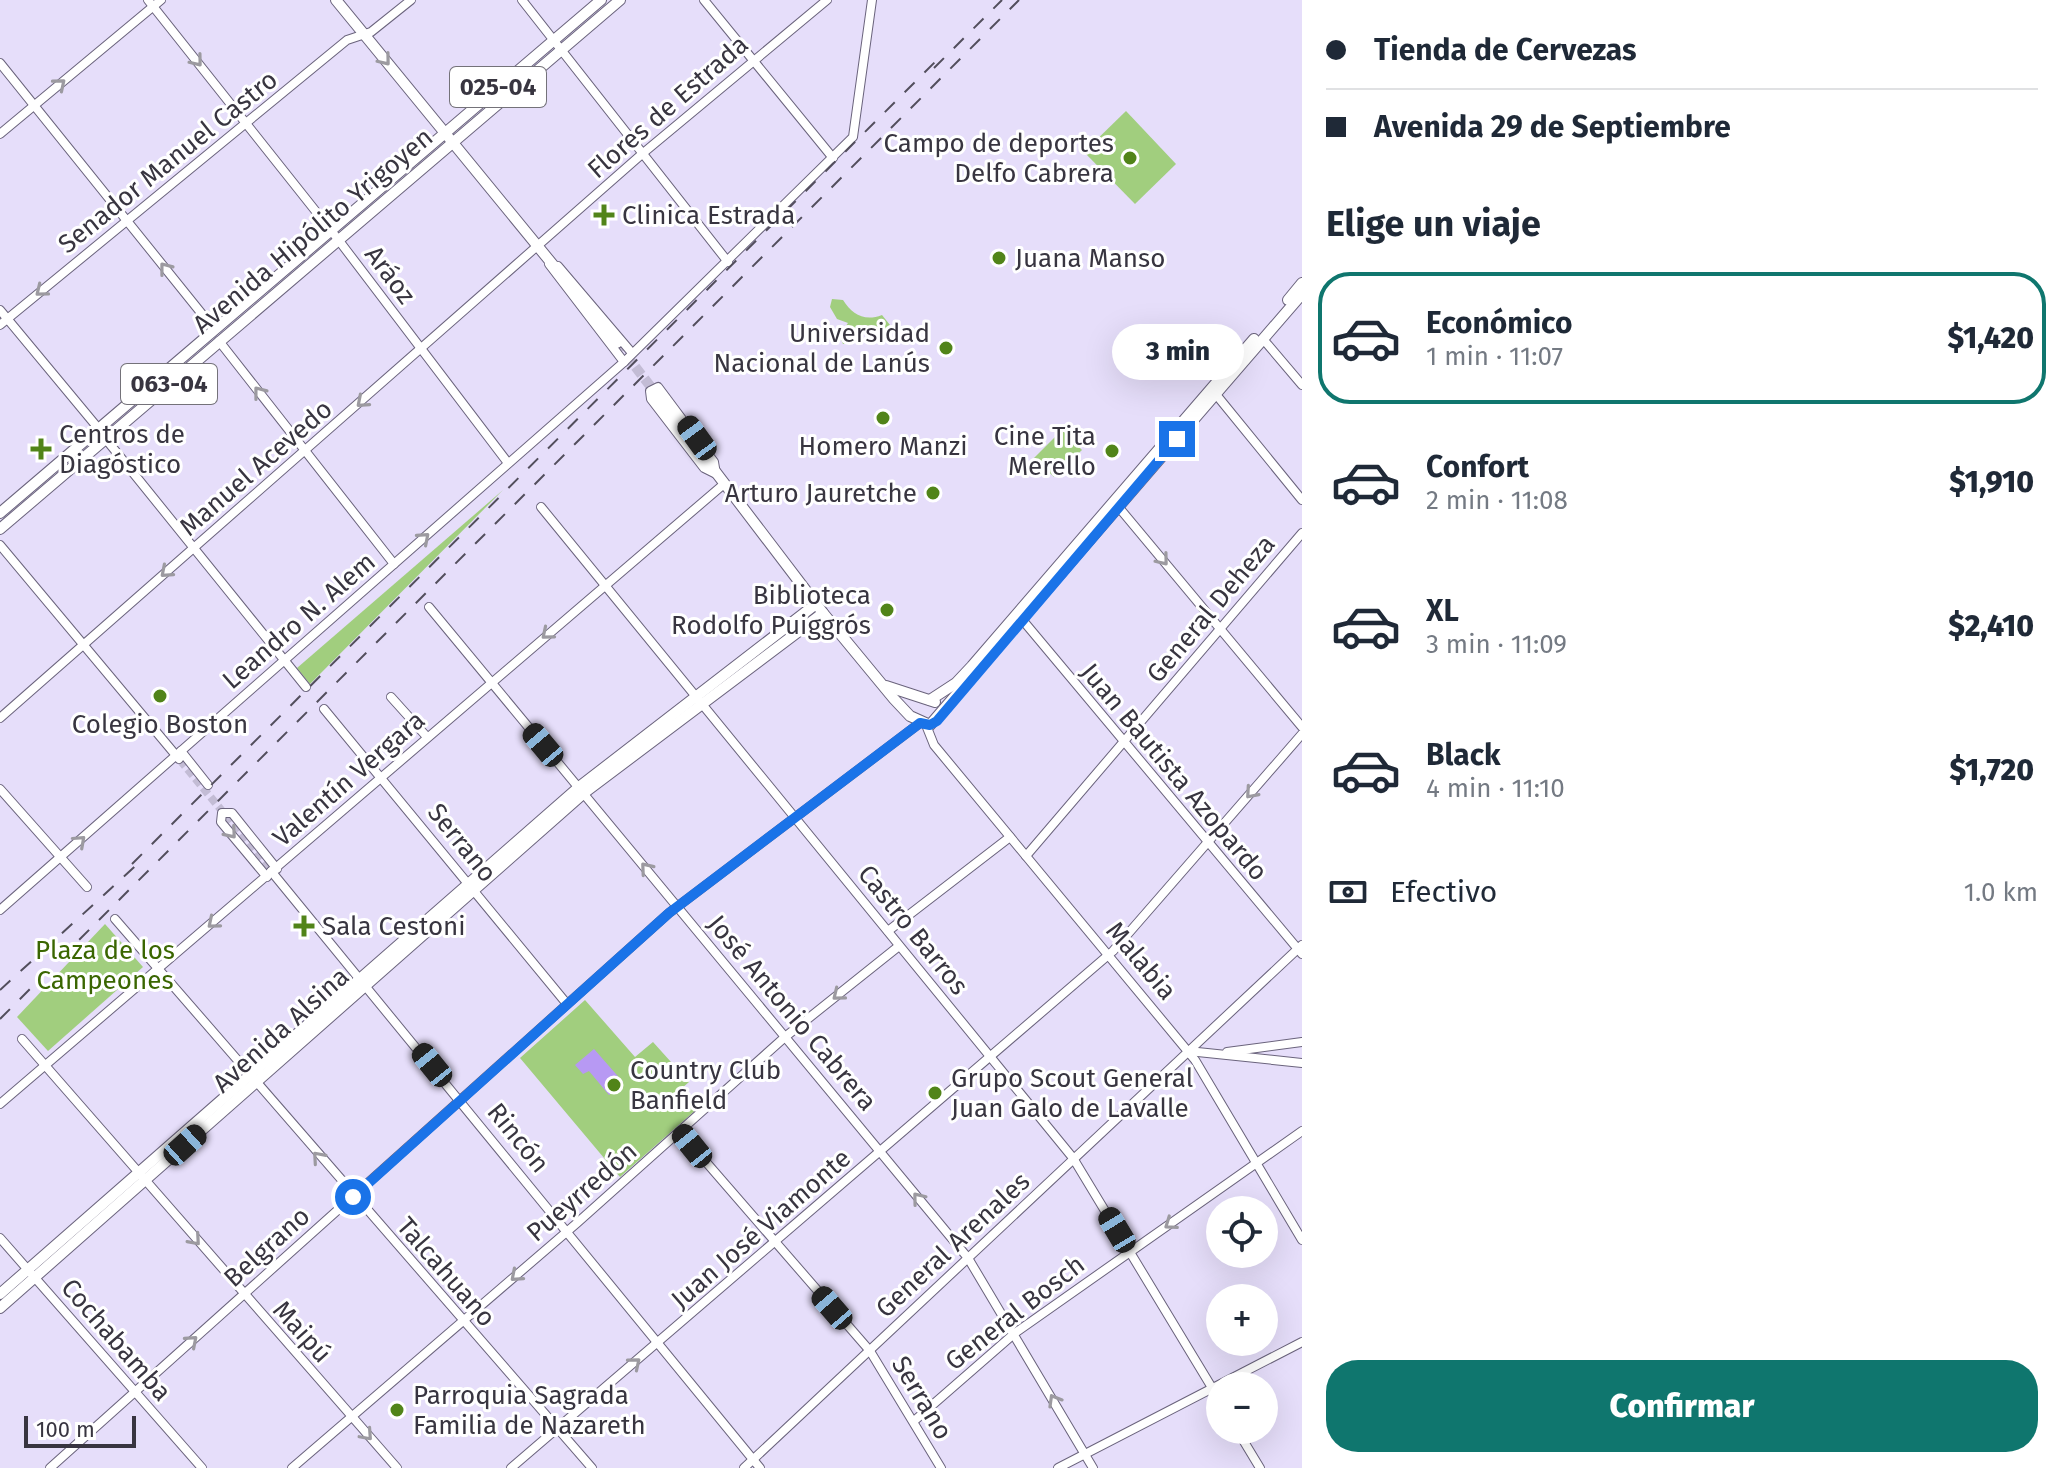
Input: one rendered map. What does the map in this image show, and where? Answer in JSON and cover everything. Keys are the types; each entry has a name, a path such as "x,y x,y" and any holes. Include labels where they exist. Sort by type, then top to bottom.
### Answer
{"main road":[{"path":"336,0 617,343"},
{"name":"Avenida Hipólito Yrigoyen","path":"0,513 214,329 451,142 601,0"},
{"name":"Avenida Hipólito Yrigoyen","path":"0,529 219,341 444,133 556,45 620,0"},
{"path":"1020,617 963,677 915,708 922,723 934,723 1302,283"},
{"path":"1213,390 1302,294"},
{"name":"Malabia","path":"654,391 819,608 904,711 922,723"},
{"name":"Avenida Alsina","path":"0,1308 31,1274 581,790 819,608"},
{"path":"882,684 938,705 940,714"},
{"name":"Avenida Alsina","path":"0,1294 31,1274"}],"street":[{"path":"0,134 151,3 161,0"},
{"name":"Senador Manuel Castro","path":"4,322 347,40 364,35 411,0"},
{"path":"522,0 728,262"},
{"path":"704,0 833,158"},
{"name":"Flores de Estrada","path":"537,247 642,154 827,0"},
{"name":"Leandro N. Alem","path":"0,910 179,756 624,362 833,158 856,132 872,0"},
{"name":"Aráoz","path":"151,3 334,234 508,463"},
{"path":"0,63 214,329"},
{"name":"Manuel Acevedo","path":"0,718 537,247"},
{"path":"545,258 565,271 632,353"},
{"path":"545,258 556,278 624,362"},
{"path":"0,310 4,322 98,428"},
{"path":"1263,339 1302,385"},
{"path":"219,341 394,564"},
{"name":"Malabia","path":"651,389 662,389 714,462 716,474 704,468 651,399 651,389"},
{"path":"1213,390 1302,500"},
{"path":"105,438 306,687"},
{"name":"Valentín Vergara","path":"0,1104 724,484"},
{"path":"1116,504 1302,727"},
{"name":"Castro Barros","path":"541,507 1073,1158 1206,1378"},
{"name":"General Deheza","path":"1026,856 1302,533"},
{"path":"0,545 82,645 208,785"},
{"name":"José Antonio Cabrera","path":"429,607 968,1258 1093,1468"},
{"name":"Juan Bautista Azopardo","path":"1020,617 1123,744 1301,950"},
{"path":"391,697 427,737"},
{"name":"Serrano","path":"324,709 567,1004"},
{"name":"Malabia","path":"922,723 934,745 1188,1051 1301,1235"},
{"name":"Belgrano","path":"50,1468 678,906 922,723"},
{"name":"Juan José Viamonte","path":"511,1468 880,1152 988,1054 1107,955 1302,734"},
{"path":"0,789 87,887"},
{"path":"222,813 232,813 272,872 221,822 222,813"},
{"path":"888,931 1010,837"},
{"name":"Rincón","path":"272,872 757,1464"},
{"name":"Talcahuano","path":"115,919 353,1197 592,1468"},
{"name":"Pueyrredón","path":"292,1468 567,1231 785,1037 899,946"},
{"name":"General Arenales","path":"744,1468 757,1464 870,1351 1073,1158 1301,950"},
{"name":"Maipú","path":"22,1039 243,1296 397,1468"},
{"path":"1213,1054 1302,1042"},
{"path":"1188,1051 1302,1063"},
{"name":"General Bosch","path":"914,1421 1015,1333 1302,1131"},
{"name":"Serrano","path":"680,1132 870,1351 941,1468"},
{"name":"Cochabamba","path":"0,1238 202,1468"},
{"path":"1243,1372 1302,1342"},
{"path":"1058,1468 1206,1391"},
{"path":"1245,1444 1260,1468"}],"green space":[{"name":"Campo de deportes Delfo Cabrera","path":"1126,111 1176,164 1135,204 1084,152"},
{"path":"832,299 843,300 850,309 864,317 882,315 890,325 887,332 875,335 867,329 859,331 851,344 843,344 839,335 848,323 837,319 830,307"},
{"path":"1062,430 1082,450 1054,477 1034,458"},
{"path":"503,490 310,684 297,668"},
{"name":"Plaza de los Campeones","path":"105,924 143,967 48,1051 17,1017"},
{"name":"Country Club Banfield","path":"585,1000 635,1057 653,1042 689,1082 681,1089 698,1108 620,1177 520,1058"}],"shaded area":[{"path":"594,1049 623,1082 609,1095 589,1071 583,1074 575,1065"}],"tunnel":[{"path":"617,343 654,391"},
{"path":"180,760 270,869"}],"railway":[{"path":"934,68 1002,0"},
{"path":"0,1019 1019,0"},
{"path":"132,864 939,58"},
{"path":"0,990 142,860"}],"place":[{"name":"Campo de deportes Delfo Cabrera","path":"1130,158"},
{"name":"Clinica Estrada","path":"604,215"},
{"name":"Juana Manso","path":"999,258"},
{"name":"Universidad Nacional de Lanús","path":"946,348"},
{"name":"Homero Manzi","path":"883,418"},
{"name":"Centros de Diagóstico","path":"41,449"},
{"name":"Cine Tita Merello","path":"1112,451"},
{"name":"Arturo Jauretche","path":"933,493"},
{"name":"Biblioteca Rodolfo Puiggrós","path":"887,610"},
{"name":"Colegio Boston","path":"160,696"},
{"name":"Sala Cestoni","path":"304,926"},
{"name":"Country Club Banfield","path":"614,1085"},
{"name":"Grupo Scout General Juan Galo de Lavalle","path":"935,1093"},
{"name":"Parroquia Sagrada Familia de Nazareth","path":"397,1410"}],"route":[{"path":"353,1197 678,906 920,723 930,725 937,721 1177,439"}]}
